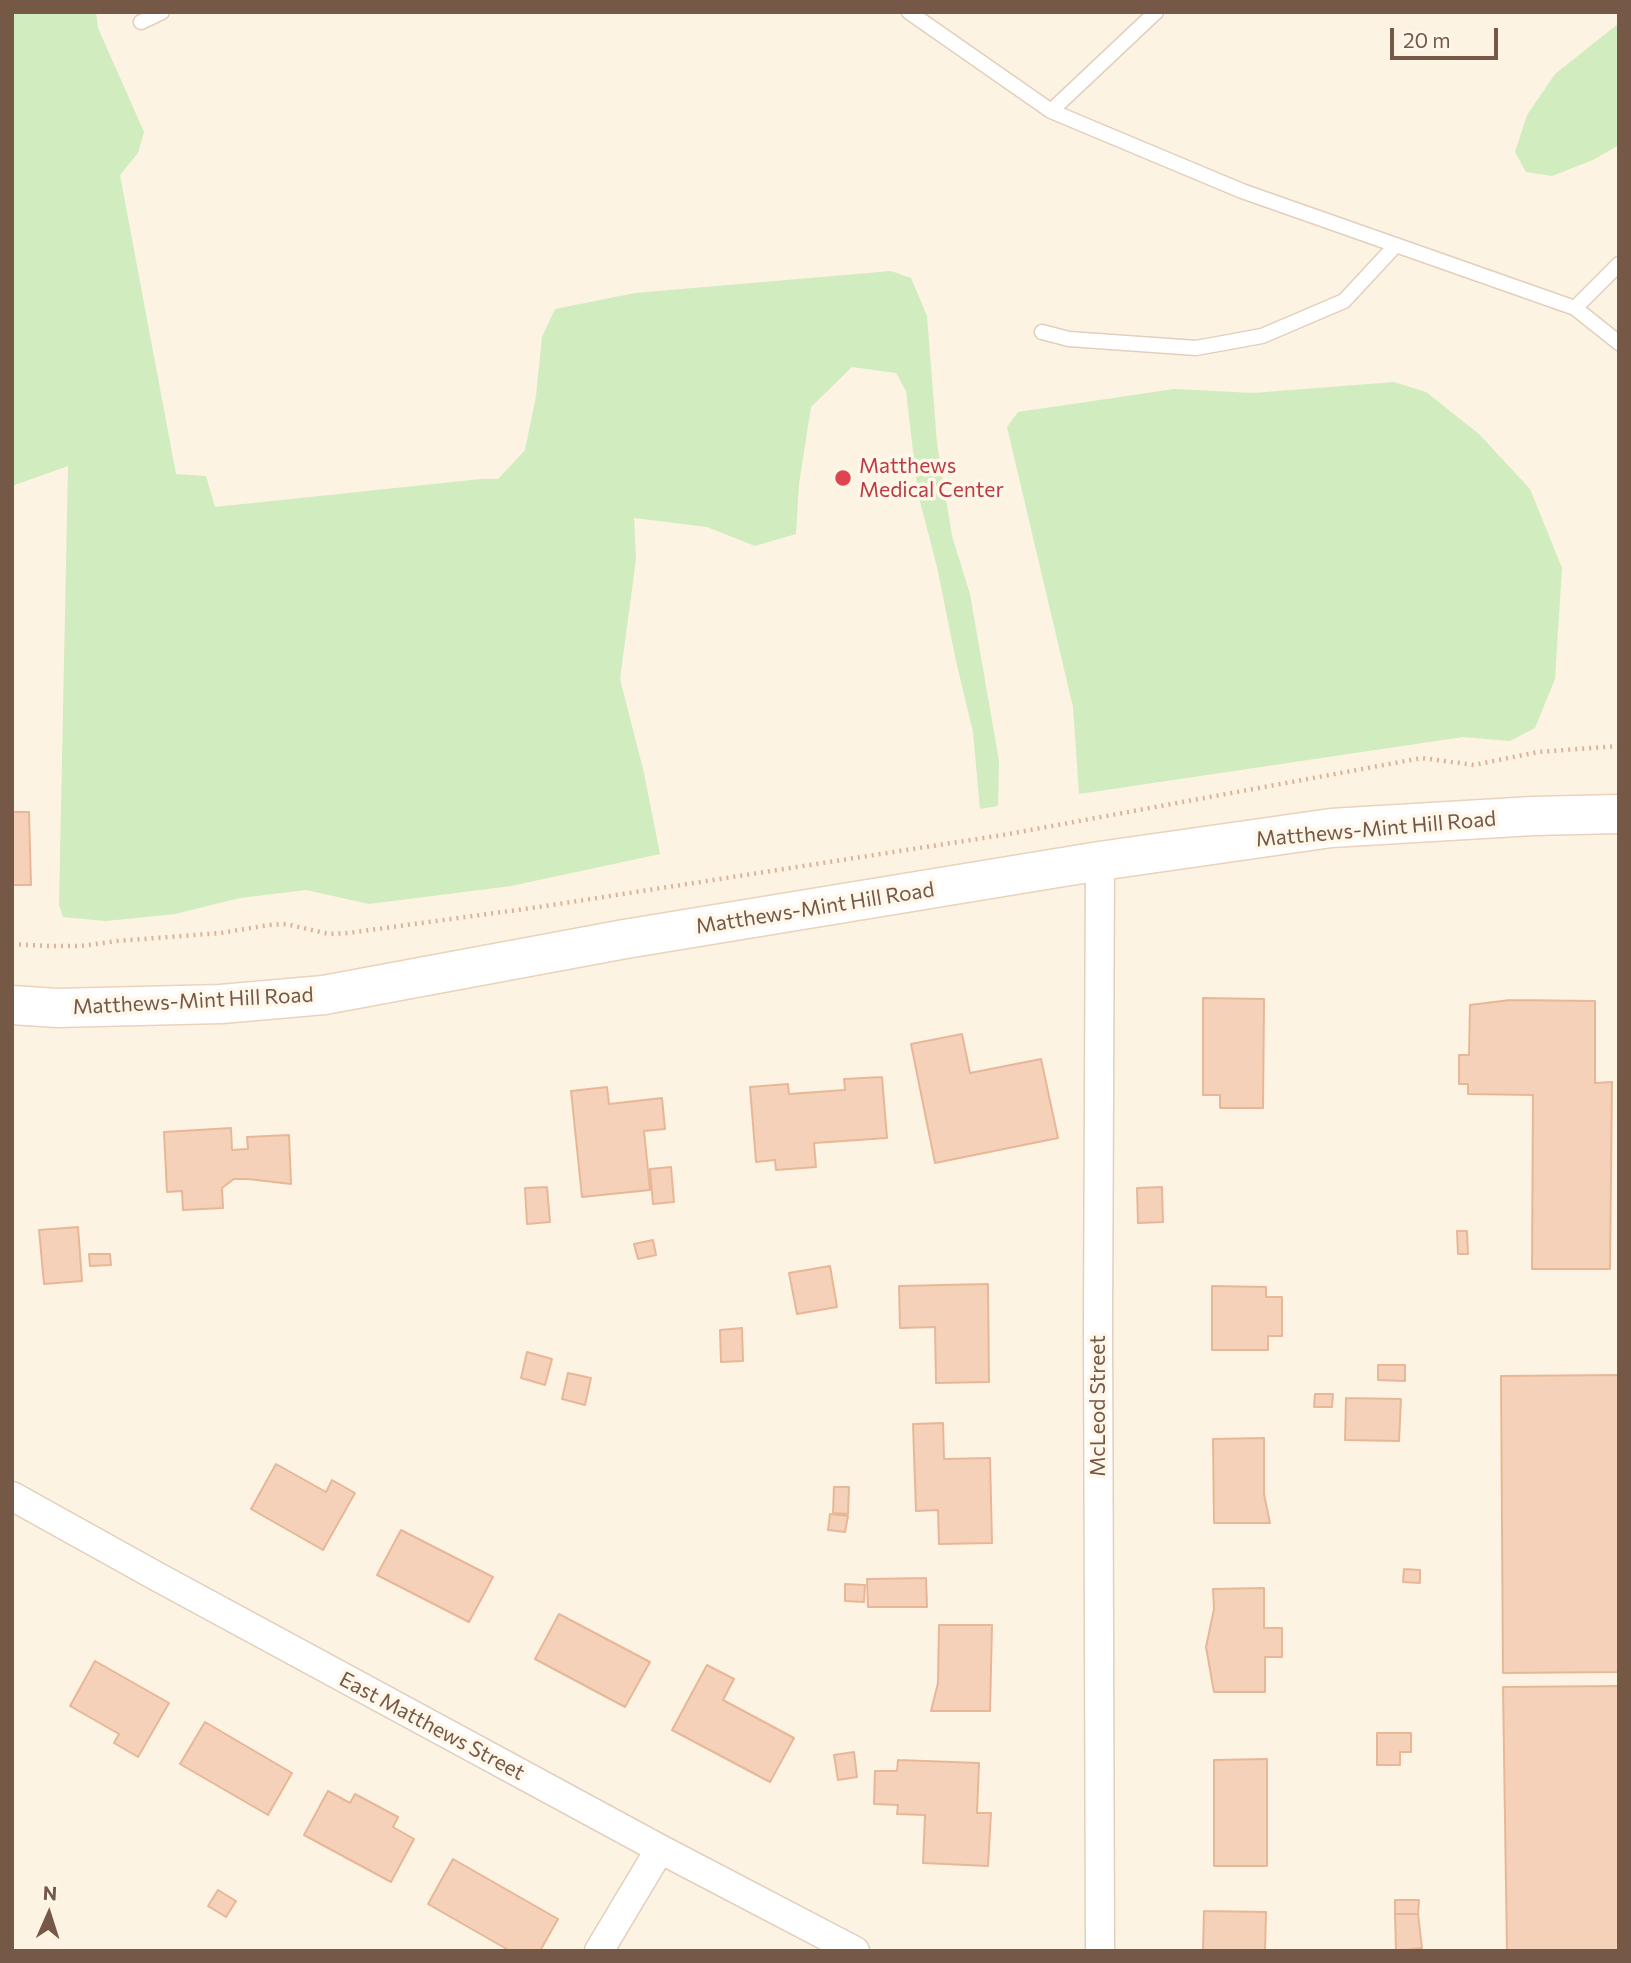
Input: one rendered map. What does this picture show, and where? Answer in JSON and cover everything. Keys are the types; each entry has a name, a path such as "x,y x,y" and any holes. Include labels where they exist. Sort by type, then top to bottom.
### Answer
{"main road":[{"name":"Matthews-Mint Hill Road","path":"12,1005 57,1007 221,1004 324,995 625,939 1100,861 1331,828 1533,816 1619,814"}],"street":[{"name":"McLeod Street","path":"1100,861 1100,1951"},
{"name":"East Matthews Street","path":"12,1496 660,1849 855,1951"},
{"path":"599,1951 660,1849"}],"lane":[{"path":"141,22 162,12"},
{"path":"909,12 1051,111 1242,191 1575,307 1619,343"},
{"path":"1051,111 1156,12"},
{"path":"1042,332 1069,339 1196,348 1262,336 1344,301 1396,245"},
{"path":"1575,307 1619,264"}],"path":[{"path":"12,944 81,946 286,924 329,934 348,933 539,908 989,837 1412,760 1431,759 1474,765 1551,750 1619,747"}],"green space":[{"path":"12,12 96,12 98,28 144,132 138,153 120,175 176,474 206,476 215,507 498,479 525,450 536,396 542,337 555,309 635,293 891,271 911,278 927,316 937,443 952,536 970,594 999,761 998,806 980,809 973,732 918,494 906,391 896,373 852,367 811,407 799,484 796,534 755,546 707,527 634,518 636,559 620,679 644,773 660,854 511,886 369,904 306,890 240,898 175,914 106,921 63,917 59,905 68,466 12,486"},
{"path":"1619,23 1619,145 1593,160 1552,176 1526,172 1515,152 1527,115 1555,74"},
{"path":"1394,382 1426,392 1479,434 1530,489 1562,568 1555,679 1535,728 1510,741 1463,737 1079,794 1073,707 1007,427 1018,412 1174,389 1253,393"}],"building":[{"path":"12,812 29,812 31,885 12,885"},
{"path":"1203,998 1264,999 1263,1108 1220,1108 1220,1095 1203,1095"},
{"path":"1510,1000 1595,1001 1595,1083 1612,1082 1610,1269 1532,1269 1533,1095 1468,1094 1468,1084 1459,1084 1459,1055 1469,1055 1470,1005"},
{"path":"962,1034 970,1073 1041,1059 1058,1138 935,1163 911,1044"},
{"path":"882,1077 887,1138 814,1143 816,1167 776,1170 775,1160 756,1162 750,1087 788,1084 789,1094 845,1090 844,1079"},
{"path":"607,1087 609,1104 662,1098 665,1129 644,1131 650,1190 582,1197 571,1091"},
{"path":"231,1128 232,1150 248,1149 247,1137 289,1135 291,1184 234,1179 222,1188 223,1208 183,1210 182,1191 167,1192 164,1132"},
{"path":"671,1167 674,1202 653,1204 650,1169"},
{"path":"547,1187 550,1222 527,1224 525,1188"},
{"path":"1162,1187 1163,1222 1138,1223 1137,1188"},
{"path":"78,1227 82,1281 44,1284 39,1230"},
{"path":"1457,1231 1467,1231 1468,1254 1458,1254"},
{"path":"653,1240 656,1255 638,1259 634,1244"},
{"path":"89,1254 110,1254 111,1265 90,1266"},
{"path":"830,1266 837,1307 797,1314 789,1273"},
{"path":"988,1284 989,1382 936,1383 935,1327 900,1328 899,1286"},
{"path":"1212,1286 1266,1287 1266,1297 1282,1297 1282,1336 1268,1336 1268,1350 1212,1350"},
{"path":"742,1328 743,1361 721,1362 720,1330"},
{"path":"527,1352 552,1359 545,1385 521,1378"},
{"path":"1378,1365 1405,1365 1405,1381 1378,1380"},
{"path":"568,1373 591,1378 585,1405 562,1399"},
{"path":"1619,1375 1619,1672 1503,1673 1501,1376"},
{"path":"1315,1394 1333,1394 1332,1407 1314,1407"},
{"path":"1346,1398 1401,1399 1399,1441 1345,1440"},
{"path":"943,1423 944,1459 990,1458 992,1543 939,1544 938,1510 916,1511 913,1424"},
{"path":"1264,1438 1264,1494 1270,1523 1214,1523 1213,1439"},
{"path":"276,1464 326,1492 332,1480 355,1493 323,1550 251,1509"},
{"path":"834,1487 849,1487 848,1514 833,1513"},
{"path":"830,1514 848,1516 845,1532 828,1530"},
{"path":"401,1530 493,1577 469,1622 377,1575"},
{"path":"1404,1569 1420,1570 1420,1583 1403,1582"},
{"path":"926,1578 927,1607 868,1607 867,1579"},
{"path":"845,1584 865,1585 864,1602 845,1601"},
{"path":"1264,1588 1264,1628 1282,1628 1282,1657 1265,1657 1265,1692 1214,1692 1206,1647 1214,1609 1213,1589"},
{"path":"559,1614 650,1662 625,1707 535,1659"},
{"path":"939,1625 992,1625 990,1711 931,1711 938,1683"},
{"path":"95,1661 169,1703 138,1757 114,1743 119,1734 70,1706"},
{"path":"707,1665 734,1679 723,1700 794,1738 770,1782 672,1730"},
{"path":"1619,1686 1619,1951 1507,1951 1503,1687"},
{"path":"205,1722 292,1773 268,1815 180,1764"},
{"path":"1377,1733 1411,1733 1411,1752 1400,1752 1400,1765 1377,1765"},
{"path":"854,1752 857,1777 838,1780 834,1755"},
{"path":"1267,1759 1267,1866 1214,1866 1214,1760"},
{"path":"898,1760 979,1763 977,1813 991,1813 988,1866 923,1863 925,1815 897,1814 898,1805 874,1804 875,1771 897,1771"},
{"path":"328,1791 350,1803 355,1794 398,1817 393,1827 414,1839 391,1882 304,1835"},
{"path":"453,1859 558,1919 540,1951 510,1951 428,1904"},
{"path":"218,1890 236,1901 226,1917 208,1906"},
{"path":"1395,1900 1419,1900 1418,1914 1395,1914"},
{"path":"1204,1911 1266,1912 1265,1951 1203,1950"},
{"path":"1395,1914 1418,1914 1422,1948 1396,1951"}],"place":[{"name":"Matthews Medical Center","path":"843,478"}]}
